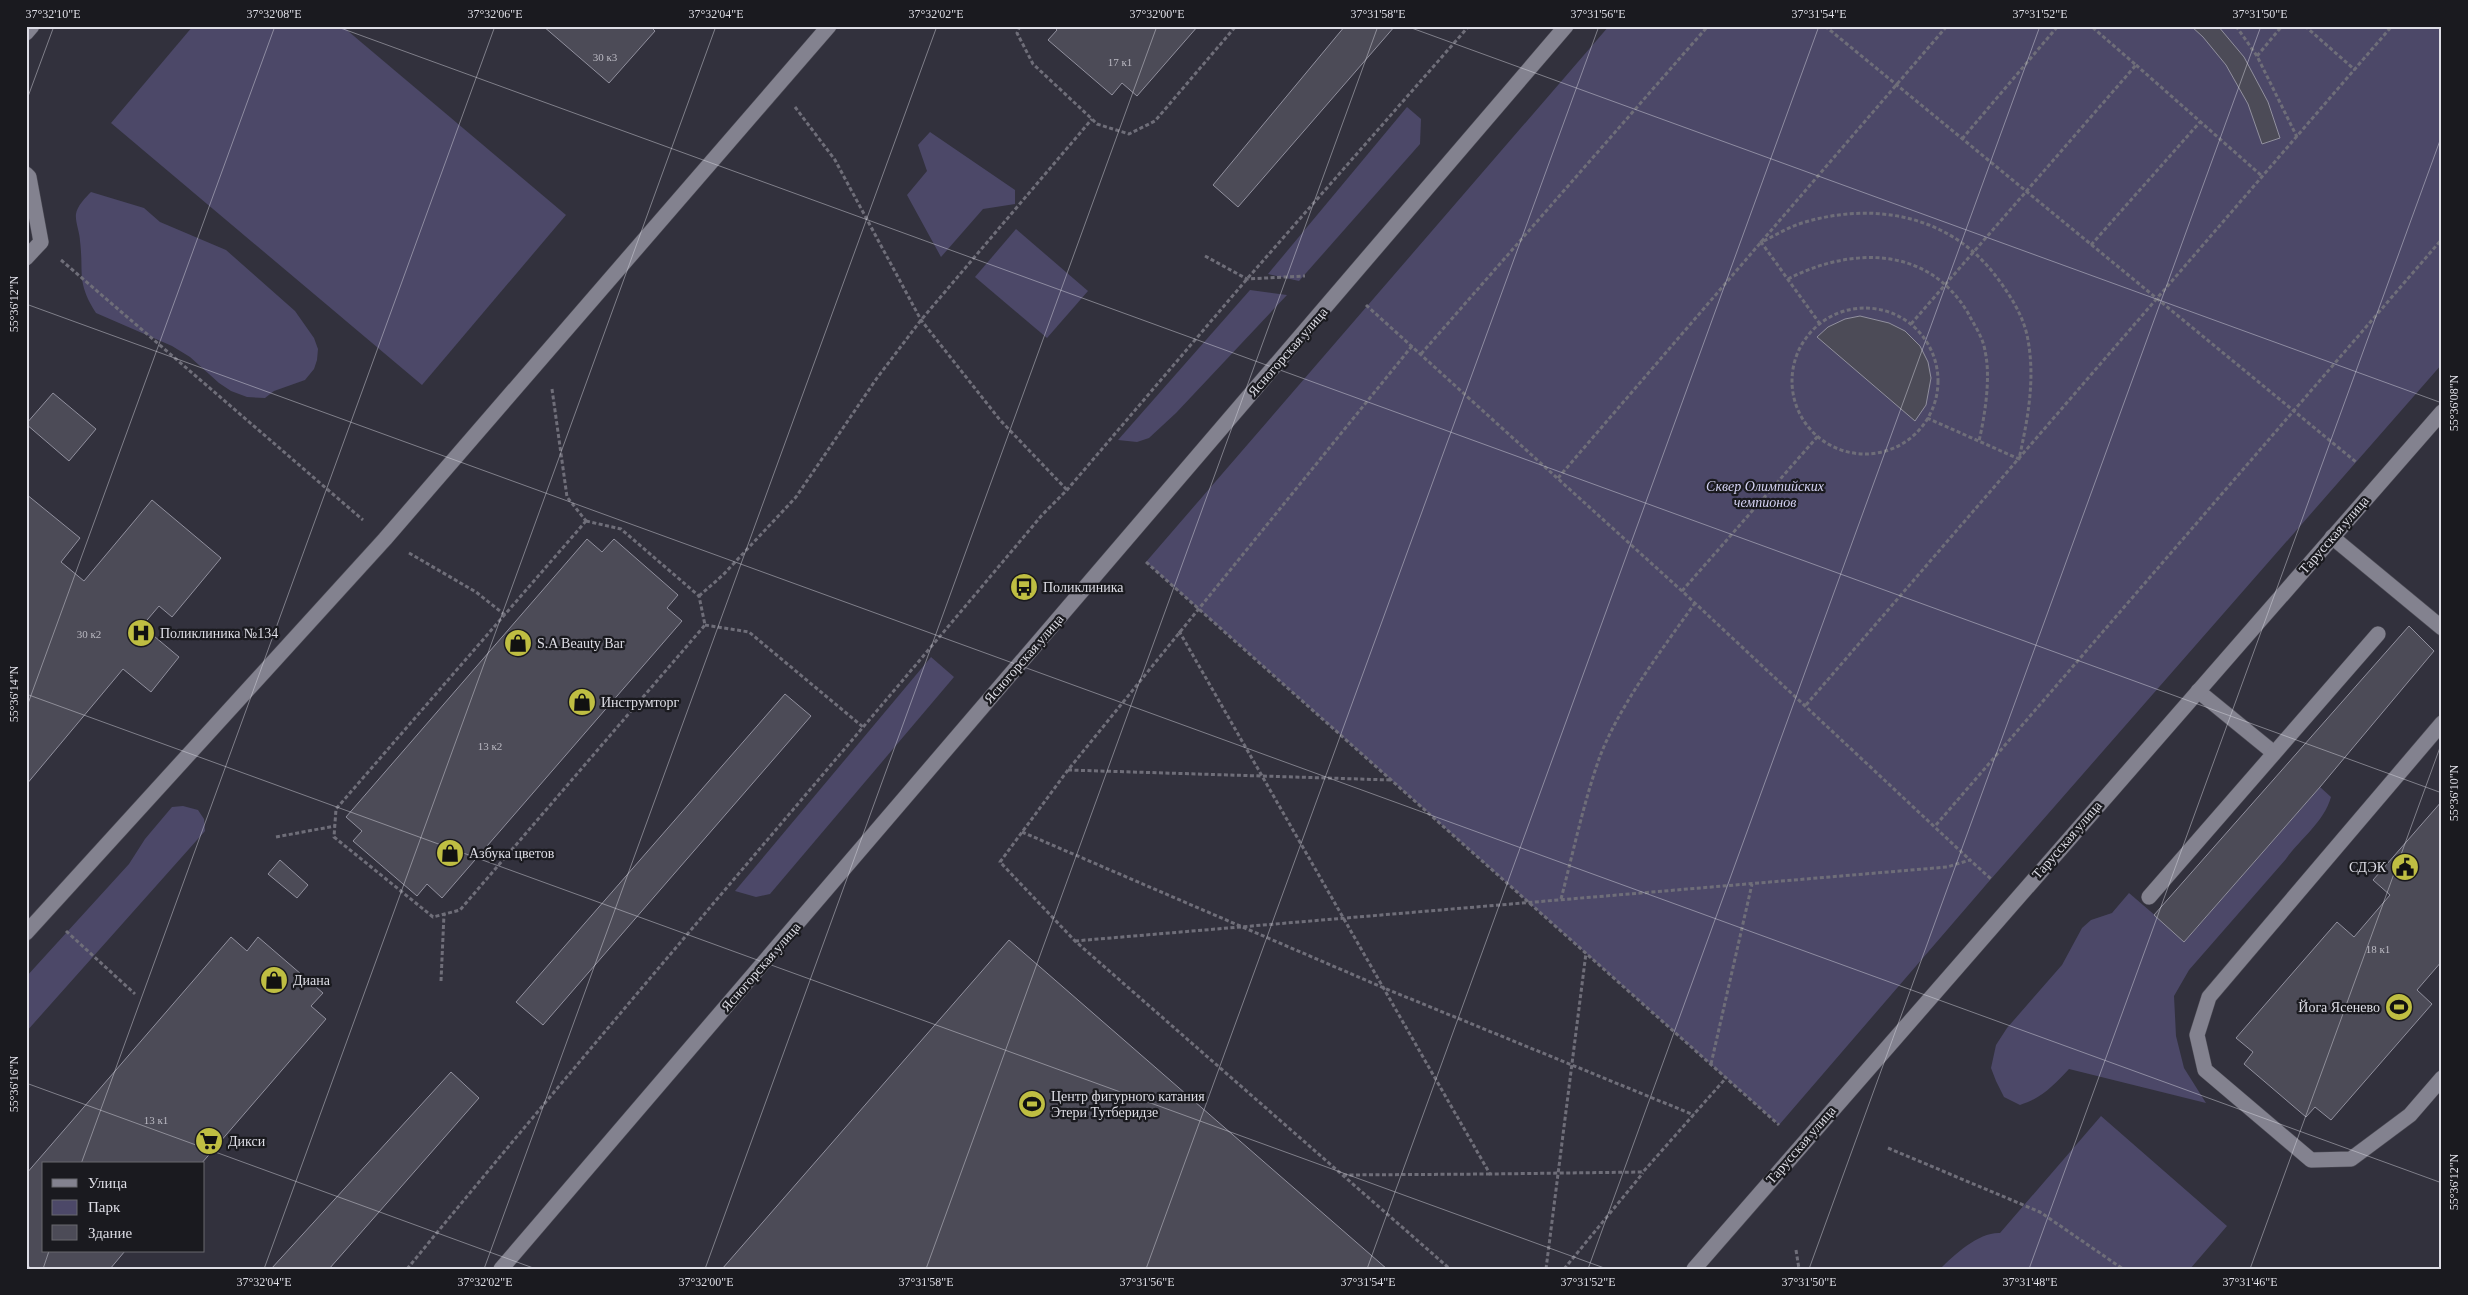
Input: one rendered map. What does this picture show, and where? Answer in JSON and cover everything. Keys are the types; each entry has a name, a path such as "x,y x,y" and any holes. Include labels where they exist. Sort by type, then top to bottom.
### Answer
{"main road":[{"path":"26,33 32,26"},
{"path":"26,933 385,539 829,26"},
{"name":"Ясногорская улица","path":"501,1269 1566,26"},
{"path":"26,174 29,177 41,242 26,258"},
{"name":"Тарусская улица","path":"1694,1269 2442,412"},
{"path":"2332,537 2442,628"},
{"path":"2149,897 2378,634"},
{"path":"2198,690 2274,753"},
{"path":"2442,723 2209,997 2197,1035 2205,1070 2311,1160 2351,1159 2410,1115 2442,1078"}],"path":[{"path":"1020,26 1017,33 1033,64 1097,124 1129,134 1155,121 1236,26"},
{"path":"407,1269 542,1105 713,907 1042,515 1067,490 1247,278 1469,26"},
{"path":"1421,354 1708,26"},
{"path":"1825,26 2356,462"},
{"path":"1558,478 1947,26"},
{"path":"1962,139 2058,26"},
{"path":"2091,26 2263,177"},
{"path":"2236,26 2257,56 2297,137"},
{"path":"2257,56 2282,26"},
{"path":"2305,26 2355,70"},
{"path":"1806,705 2392,26"},
{"path":"1911,324 2136,65"},
{"path":"789,100 835,160 921,320 1000,420 1067,490"},
{"path":"699,596 724,575 796,497 877,378 921,320 1092,119"},
{"path":"2091,246 2200,122"},
{"path":"1761,242 1802,223 1854,213 1876,212 1900,215 1922,221 1942,230 1974,252 2004,287 2017,309 2026,333 2030,357 2031,385 2028,420 2019,459"},
{"path":"1936,825 2442,239"},
{"path":"41,242 385,539 476,592 505,614"},
{"path":"1761,242 1820,324"},
{"path":"1205,256 1247,278 1305,276"},
{"path":"1788,279 1812,267 1879,256 1922,269 1945,285 1962,304 1980,335 1986,351 1984,418 1979,441"},
{"path":"1366,305 1682,591 1936,825 1991,879"},
{"path":"1873,308 1894,314 1911,324 1928,343 1936,364 1938,385 1933,408 1923,426 1907,441 1888,451 1867,454 1845,451 1826,443 1809,429 1798,411 1792,390 1792,369 1799,348 1812,330 1830,316 1851,309 1873,308"},
{"path":"1412,346 1068,770 1000,862 1075,941 1450,1269"},
{"path":"551,381 567,497 586,521 621,529 699,596 705,626"},
{"path":"1927,418 2019,459"},
{"path":"1682,591 1818,436"},
{"path":"586,521 336,809 334,837 433,917 460,910 705,626"},
{"path":"1146,562 1780,1126"},
{"path":"1562,900 1580,822 1603,749 1651,666 1695,603"},
{"path":"705,626 749,632 863,727"},
{"path":"1179,631 1490,1174"},
{"path":"1068,770 1391,780"},
{"path":"276,837 335,826"},
{"path":"1022,832 1384,988 1694,1115"},
{"path":"1075,941 1947,867 1970,860"},
{"path":"1710,1064 1752,884"},
{"path":"45,912 135,994"},
{"path":"441,981 444,914"},
{"path":"1546,1269 1586,953"},
{"path":"1564,1269 1643,1172 1726,1078"},
{"path":"1888,1148 2040,1212 2123,1269"},
{"path":"1342,1175 1643,1172"},
{"path":"1796,1250 1799,1269"}],"green space":[{"path":"193,26 342,26 566,215 422,385 111,123"},
{"name":"Сквер Олимпийских чемпионов","path":"1609,26 2442,26 2442,364 1991,879 1779,1125 1146,562"},
{"path":"1407,107 1421,119 1420,144 1299,281 1268,274"},
{"path":"930,132 1015,190 1015,204 983,209 941,257 907,195 927,171 918,145"},
{"path":"91,192 144,208 160,222 226,250 295,311 314,338 318,349 317,360 314,369 305,380 274,391 265,398 247,397 231,391 219,383 190,357 172,346 96,313 83,285 80,238 76,217 80,205"},
{"path":"1016,229 1088,291 1047,338 975,277"},
{"path":"1250,290 1287,295 1176,413 1149,438 1137,442 1118,440"},
{"path":"931,657 954,677 770,894 756,897 735,891"},
{"path":"2320,787 2331,797 2328,806 2312,830 2189,970 2174,996 2176,1036 2184,1068 2206,1103 2069,1069 2035,1099 2020,1105 2004,1097 1991,1068 1996,1045 2007,1028 2062,965 2082,928 2091,920 2112,913 2129,893 2185,941"},
{"path":"183,806 198,810 204,819 205,831 26,1032 26,977 129,864 145,839 172,807"},
{"path":"2101,1116 2227,1226 2190,1269 1940,1269 1976,1240 1984,1236 2000,1233"}],"building":[{"path":"543,26 650,26 655,31 609,83"},
{"path":"1053,26 1198,26 1137,96 1122,83 1112,95 1048,40 1057,30"},
{"path":"1345,26 1395,26 1238,207 1213,185"},
{"path":"2191,26 2218,26 2244,57 2268,102 2280,138 2262,144 2248,104 2226,65 2203,37"},
{"path":"1860,316 1889,323 1905,331 1920,346 1928,362 1931,378 1926,405 1915,421 1817,337 1828,327 1845,319"},
{"path":"53,393 96,429 69,461 26,424"},
{"path":"26,494 80,538 61,562 84,581 152,500 221,558 172,617 159,606 142,626 179,657 151,692 123,669 26,785 26,646 29,643 26,641"},
{"path":"587,539 602,552 614,539 678,595 667,608 682,621 442,898 427,884 417,896 353,841 362,831 346,817"},
{"path":"2409,626 2434,651 2320,787 2184,942 2154,915"},
{"path":"785,694 811,716 543,1025 516,1002"},
{"path":"2442,801 2442,961 2417,990 2432,1004 2331,1120 2315,1107 2306,1117 2244,1064 2253,1052 2236,1038 2337,922 2354,937 2390,895 2373,880"},
{"path":"280,860 308,885 297,898 268,874"},
{"path":"231,937 247,951 258,937 323,993 311,1006 326,1019 203,1162 42,1162 42,1252 124,1252 110,1269 32,1269 26,1264 26,1174"},
{"name":"Центр фигурного катания Этери Тутберидзе","path":"1009,940 1387,1269 722,1269"},
{"path":"451,1072 479,1098 329,1269 271,1269"}],"place":[{"name":"Поликлиника","path":"1024,587"},
{"name":"Поликлиника №134","path":"141,633"},
{"name":"S.A Beauty Bar","path":"518,643"},
{"name":"Инструмторг","path":"582,702"},
{"name":"Азбука цветов","path":"450,853"},
{"name":"СДЭК","path":"2405,867"},
{"name":"Диана","path":"274,980"},
{"name":"Йога Ясенево","path":"2399,1007"},
{"name":"Центр фигурного катания Этери Тутберидзе","path":"1032,1104"},
{"name":"Дикси","path":"209,1141"}]}
